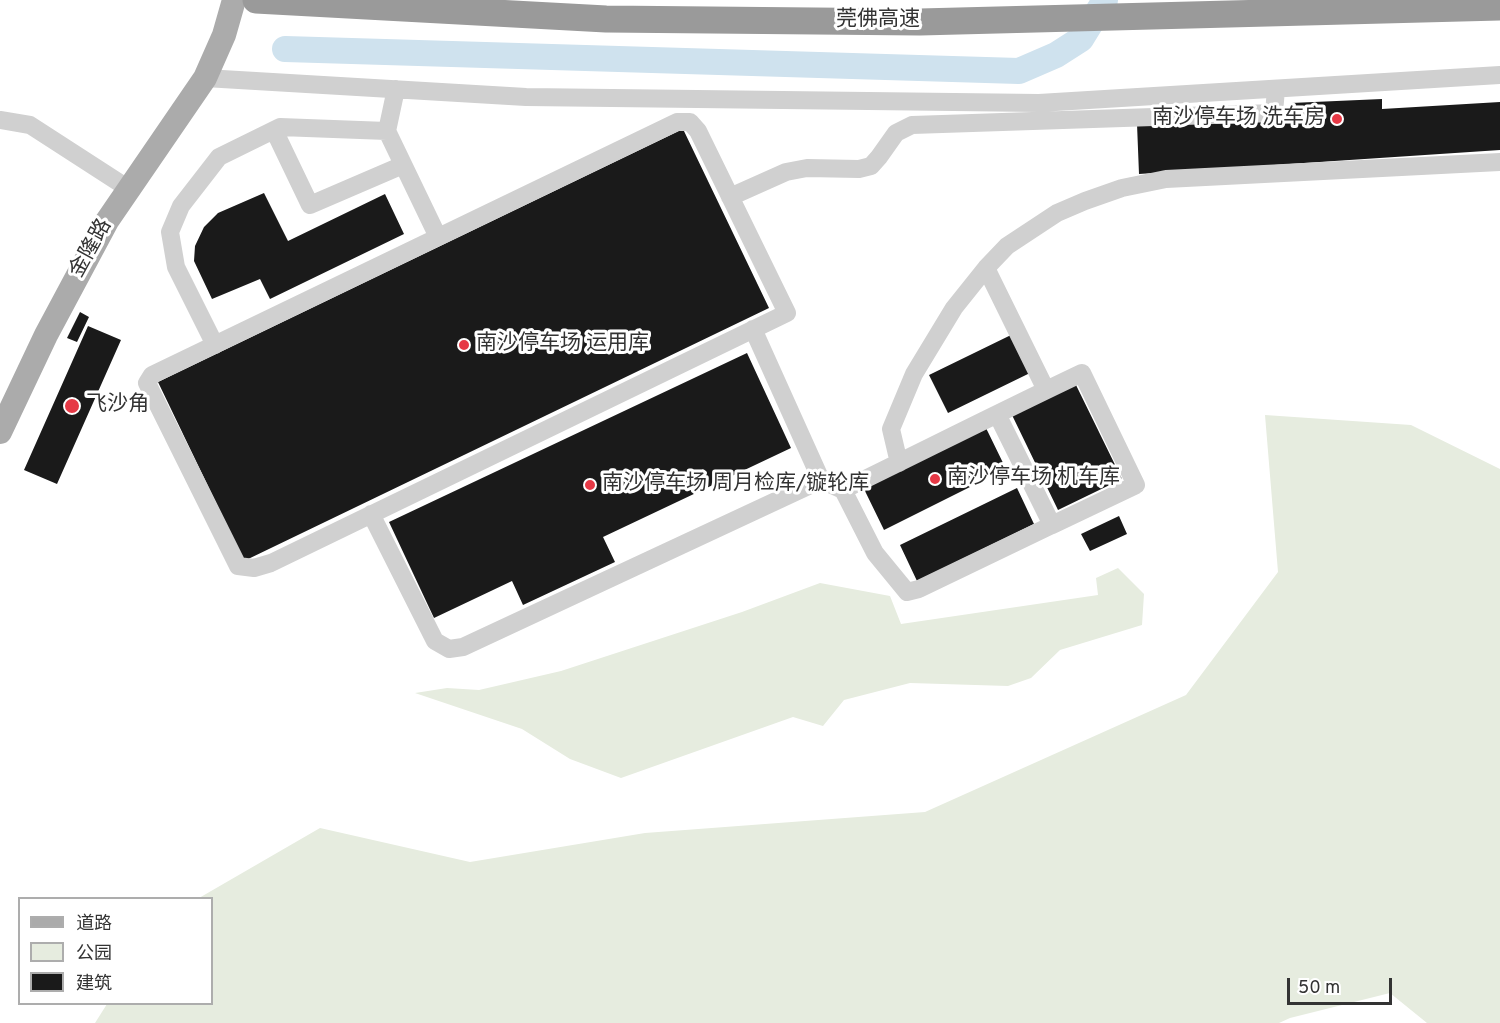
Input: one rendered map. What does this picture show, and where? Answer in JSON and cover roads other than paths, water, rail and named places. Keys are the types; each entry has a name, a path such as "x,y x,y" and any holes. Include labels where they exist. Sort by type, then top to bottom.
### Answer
{"highway":[{"name":"莞佛高速","path":"256,0 606,19 920,22 1500,7"}],"main road":[{"name":"金隆路","path":"0,432 57,314 107,221 205,78 224,35 234,0"}],"street":[{"path":"205,78 526,97 1039,103 1500,75"},
{"path":"396,89 387,131 438,237"},
{"path":"730,197 786,172 807,168 871,166 896,133 912,125 1274,113 1276,89"},
{"path":"0,120 30,125 129,189"},
{"path":"677,122 690,122 698,131 786,313 271,563 254,568 238,566 147,383 152,375 438,237 677,122"},
{"path":"215,345 176,267 170,231 181,206 219,157 280,127 387,131"},
{"path":"274,129 310,206 403,165"},
{"path":"898,463 891,429 915,374 954,308 1007,246 1057,213 1122,188 1166,179 1500,162"},
{"path":"986,268 1046,390"},
{"path":"753,329 821,480 843,490 875,553 907,592 919,589 1136,485 1082,373 843,490"},
{"path":"997,414 1052,525"},
{"path":"371,514 435,641 449,649 463,647 821,480"}],"waterway":[{"path":"285,49 1019,71 1056,55 1081,39 1105,0"}],"place":[{"name":"南沙停车场 洗车房","path":"1337,119"},
{"name":"南沙停车场 运用库","path":"464,345"},
{"name":"飞沙角","path":"72,406"},
{"name":"南沙停车场 机车库","path":"935,479"},
{"name":"南沙停车场 周月检库/镟轮库","path":"590,485"}]}
